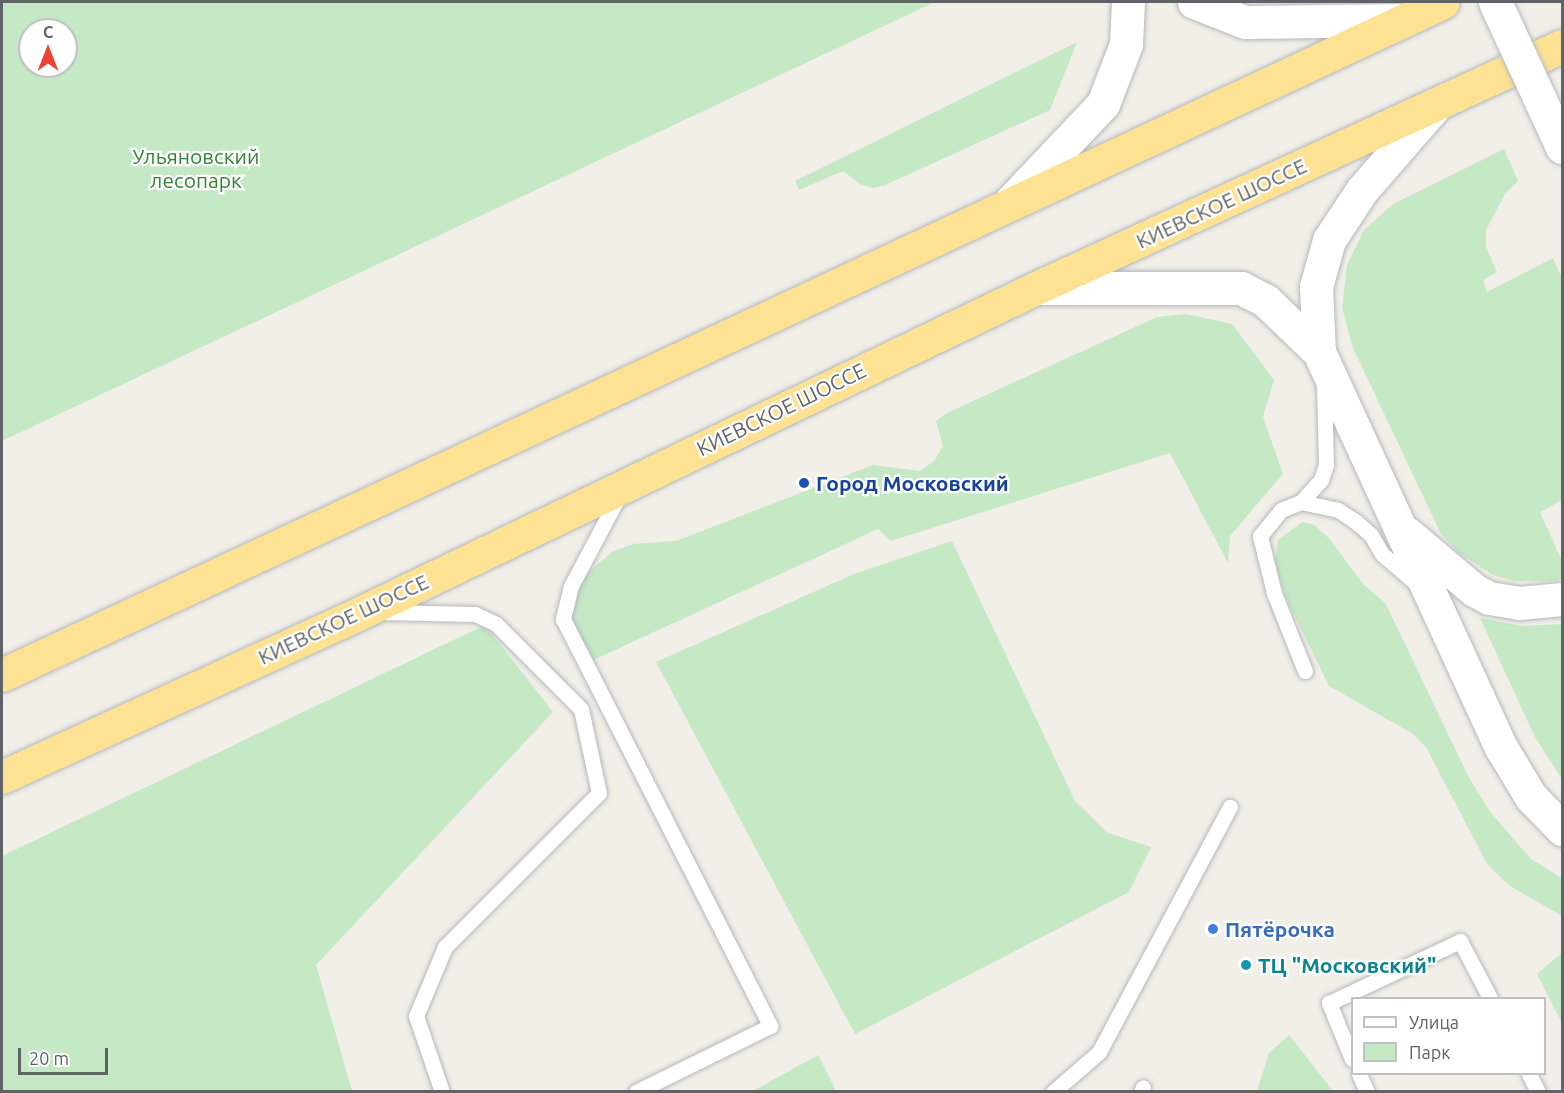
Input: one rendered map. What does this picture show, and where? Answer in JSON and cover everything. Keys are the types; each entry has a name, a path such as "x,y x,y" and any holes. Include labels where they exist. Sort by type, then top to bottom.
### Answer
{"highway":[{"path":"2,675 1443,2"},
{"name":"КИЕВСКОЕ ШОССЕ","path":"2,777 362,612 1036,288 1563,46"}],"main road":[{"path":"1007,205 1103,104 1126,44 1128,2"},
{"path":"1194,2 1245,22 1404,20"},
{"path":"1495,2 1563,147"},
{"path":"1322,359 1316,287 1329,240 1362,190 1436,105"},
{"path":"1036,288 1241,288 1266,301 1322,359 1507,757 1531,797 1562,828"},
{"path":"1400,527 1474,590 1489,597 1519,603 1563,599"}],"lane":[{"path":"1305,671 1274,592 1260,536 1281,510 1302,502 1322,480 1326,465 1322,359"},
{"path":"625,485 571,586 563,619 770,1026 636,1092"},
{"path":"1302,502 1338,510 1355,521 1371,535 1382,554 1433,598"},
{"path":"362,612 475,614 496,624 581,709 599,793 445,947 416,1016 442,1092"},
{"path":"1053,1092 1099,1052 1230,807"},
{"path":"1351,1054 1329,1003 1460,941 1489,997"},
{"path":"1359,1075 1367,1092"},
{"path":"1530,1075 1538,1092"}],"green space":[{"name":"Ульяновский лесопарк","path":"2,2 935,2 2,441"},
{"path":"1077,42 1050,110 883,186 873,188 860,184 843,171 799,190 795,181"},
{"path":"1504,149 1518,181 1505,194 1486,230 1486,247 1497,272 1483,280 1487,292 1553,258 1562,278 1562,500 1540,512 1562,561 1562,578 1557,581 1514,581 1493,575 1459,553 1441,534 1353,348 1342,308 1347,265 1364,230 1393,204"},
{"path":"1186,314 1232,324 1274,380 1263,417 1283,474 1230,536 1228,563 1170,453 891,541 878,529 589,662 569,623 574,592 584,576 612,552 633,544 676,541 873,465 920,471 934,461 943,446 936,421 947,413 1157,317"},
{"path":"1302,522 1314,525 1329,538 1363,584 1386,604 1468,776 1491,813 1531,859 1562,878 1562,916 1510,886 1487,864 1426,747 1413,734 1329,686 1286,598 1275,562 1278,540"},
{"path":"952,541 1075,801 1108,833 1151,847 1129,892 855,1034 656,662 854,574"},
{"path":"1480,618 1522,626 1562,624 1562,779 1535,737"},
{"path":"485,625 553,712 316,965 352,1091 2,1092 2,856"},
{"path":"1562,953 1562,1023 1537,974"},
{"path":"1289,1035 1333,1091 1257,1091 1269,1053"},
{"path":"818,1055 836,1091 753,1091"}],"place":[{"name":"Город Московский","path":"804,483"},
{"name":"Пятёрочка","path":"1213,929"},
{"name":"ТЦ \"Московский\"","path":"1246,965"}]}
